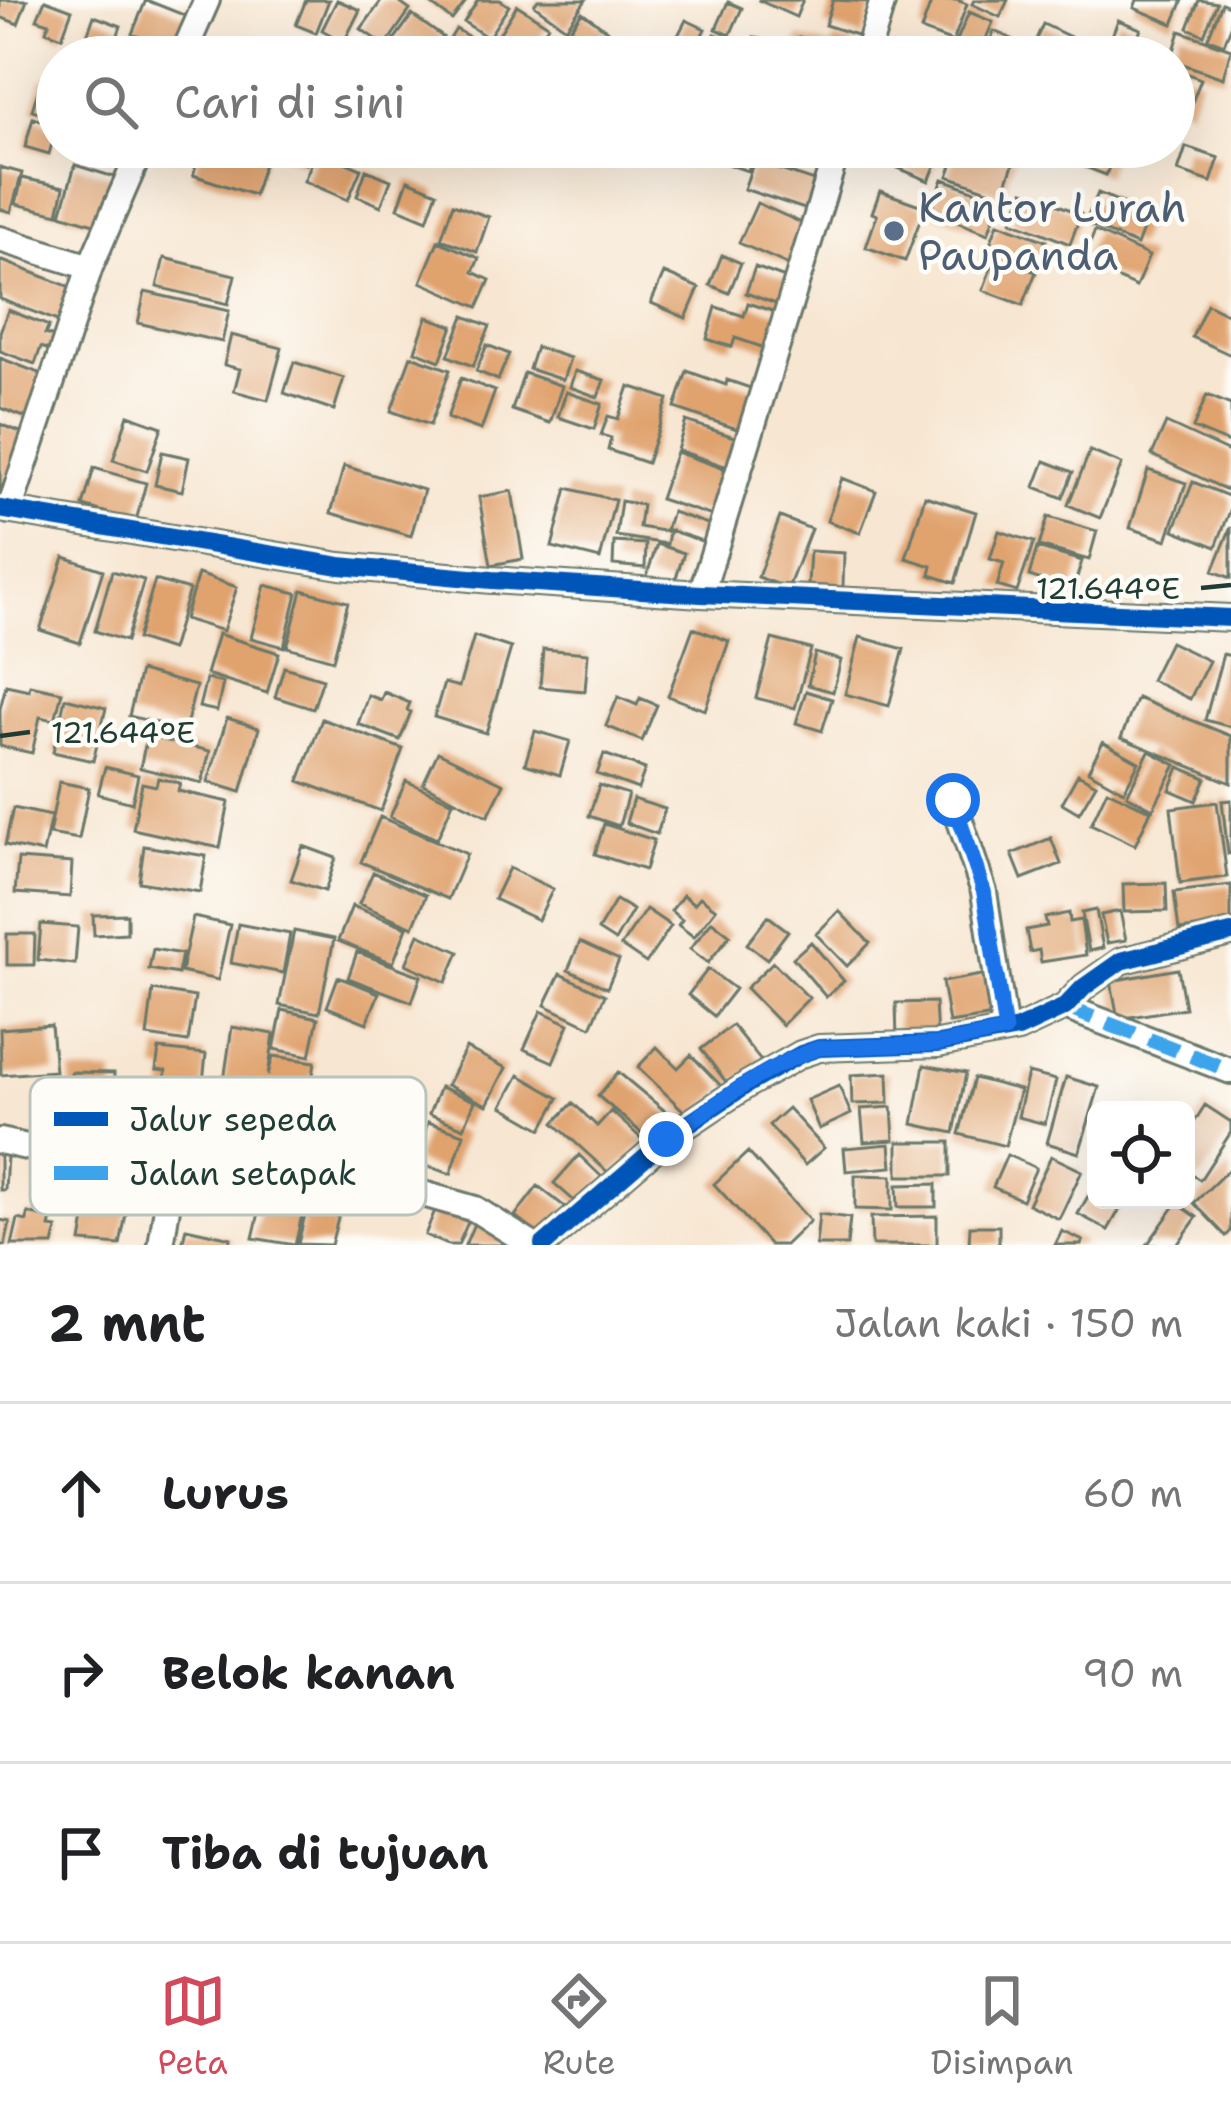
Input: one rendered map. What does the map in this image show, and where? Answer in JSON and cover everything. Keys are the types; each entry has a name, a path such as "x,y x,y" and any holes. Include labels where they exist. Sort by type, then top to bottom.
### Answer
{"street":[{"path":"191,36 207,0"},
{"path":"873,36 884,0"},
{"path":"133,168 90,267 5,510 340,566 492,580 701,595 1231,618"},
{"path":"701,595 832,168"},
{"path":"0,239 90,267"},
{"path":"953,800 984,892 1005,1031"},
{"path":"543,1245 666,1139 801,1054 836,1047 938,1044 1018,1029 1065,1006 1121,961 1231,933"},
{"path":"1065,1006 1231,1071"},
{"path":"0,1141 30,1148"},
{"path":"426,1194 475,1208 532,1245"},
{"path":"161,1245 166,1215"}],"building":[{"path":"0,0 27,0 18,24 0,17"},
{"path":"45,0 72,10 62,36 46,31 49,23 37,19"},
{"path":"146,0 194,19 187,36 132,34"},
{"path":"306,0 329,0 316,33 296,25"},
{"path":"337,0 360,10 347,36 322,30"},
{"path":"382,0 396,0 410,10 392,36 371,36 361,29"},
{"path":"425,0 467,0 452,20"},
{"path":"478,0 500,0 509,6 489,36 464,22"},
{"path":"538,0 586,0 566,28 534,5"},
{"path":"758,0 803,0 796,17"},
{"path":"833,0 873,2 863,36 825,25"},
{"path":"932,0 967,4 955,36 921,30"},
{"path":"974,0 1008,0 1000,17 972,4"},
{"path":"1137,0 1183,0 1173,24 1134,8"},
{"path":"1199,0 1217,3 1204,35 1188,28"},
{"path":"728,2 742,8 730,35 716,29"},
{"path":"1222,3 1231,7 1224,44 1208,38"},
{"path":"517,5 548,25 541,36 498,36"},
{"path":"582,12 608,31 604,36 565,36"},
{"path":"969,12 993,22 987,36 959,36"},
{"path":"412,15 442,36 397,36"},
{"path":"94,16 121,26 117,36 87,36"},
{"path":"686,20 705,29 702,36 678,36"},
{"path":"1118,20 1141,29 1138,36 1112,36"},
{"path":"1043,24 1068,36 1038,36"},
{"path":"1195,36 1231,49 1223,78 1195,68"},
{"path":"33,118 36,119 36,150 25,147"},
{"path":"1195,150 1219,158 1211,182 1178,171 1195,168"},
{"path":"0,167 22,173 11,212 0,209"},
{"path":"74,168 121,179 107,228 61,214"},
{"path":"195,168 262,168 254,195 193,175"},
{"path":"309,168 361,169 348,200 304,181"},
{"path":"752,168 775,168 826,185 817,213 744,189"},
{"path":"898,168 934,168 929,181"},
{"path":"951,168 1012,168 1002,195 948,176"},
{"path":"366,170 391,180 381,206 357,196"},
{"path":"22,178 64,187 58,214 16,204"},
{"path":"943,179 1000,200 988,234 931,212"},
{"path":"408,180 437,192 427,220 398,208"},
{"name":"Kantor Lurah Paupanda","path":"880,191 925,207 905,261 866,247"},
{"path":"1024,191 1081,214 1070,244 1012,221"},
{"path":"1098,193 1149,214 1137,245 1085,223"},
{"path":"757,203 806,225 789,265 739,243"},
{"path":"453,204 489,217 477,252 441,239"},
{"path":"998,223 1046,241 1035,270 1009,262 1036,272 1023,305 983,290 996,255 987,252"},
{"path":"1095,231 1149,256 1136,287 1082,262"},
{"path":"438,241 479,258 473,272 490,280 478,307 421,282"},
{"path":"722,255 741,263 729,293 710,285"},
{"path":"164,258 235,275 228,304 157,287"},
{"path":"0,260 81,291 68,325 0,299"},
{"path":"755,267 796,282 787,308 746,293"},
{"path":"664,273 699,288 686,318 651,303"},
{"path":"145,292 229,311 222,342 138,323"},
{"path":"748,303 785,315 774,351 735,338 732,347 707,339 716,307 744,316"},
{"path":"1207,304 1231,316 1231,355 1192,337"},
{"path":"8,310 49,326 45,334 63,340 58,353 41,347 35,364 0,351 0,332"},
{"path":"464,316 490,326 473,366 448,356"},
{"path":"427,317 453,326 440,361 415,351"},
{"path":"231,335 282,348 268,400 234,391 240,369 224,365"},
{"path":"487,345 509,354 498,380 476,371"},
{"path":"536,347 570,358 563,380 529,369"},
{"path":"411,356 450,370 430,425 391,411"},
{"path":"0,358 52,378 35,421 0,408"},
{"path":"294,362 344,378 334,410 284,393"},
{"path":"575,371 604,380 598,397 570,387"},
{"path":"687,371 762,392 749,433 675,408"},
{"path":"524,373 562,386 550,423 512,410"},
{"path":"461,378 495,391 481,430 447,418"},
{"path":"629,386 668,399 647,463 608,450 611,438 601,435 608,416 618,419"},
{"path":"566,392 602,404 594,429 558,417"},
{"path":"1207,395 1231,405 1231,444 1193,428"},
{"path":"128,415 162,427 147,471 113,460"},
{"path":"686,421 746,441 736,470 677,450"},
{"path":"1166,423 1231,453 1227,490 1152,455"},
{"path":"0,424 33,437 19,474 9,471 0,493"},
{"path":"1090,451 1122,464 1100,518 1068,505"},
{"path":"162,452 189,458 182,491 155,485"},
{"path":"676,452 737,473 722,519 660,499"},
{"path":"1045,461 1073,472 1063,498 1035,487"},
{"path":"344,466 424,490 411,536 331,513"},
{"path":"94,468 146,483 136,521 83,506"},
{"path":"1148,470 1186,483 1167,540 1130,528"},
{"path":"842,478 876,491 860,533 827,521"},
{"path":"1193,482 1231,497 1216,547 1174,530"},
{"path":"567,488 615,500 600,559 552,547"},
{"path":"512,491 523,559 491,565 479,497"},
{"path":"925,496 976,512 955,583 930,575 932,566 906,558"},
{"path":"621,501 642,505 639,527 669,532 667,544 616,536"},
{"path":"672,512 714,526 708,543 666,529"},
{"path":"780,517 811,529 788,588 758,577"},
{"path":"1048,517 1097,531 1089,560 1039,546"},
{"path":"1231,527 1231,578 1213,571"},
{"path":"999,531 1034,542 1017,592 997,586 1004,563 990,559"},
{"path":"614,542 646,544 645,568 613,565"},
{"path":"657,544 684,553 673,587 646,578"},
{"path":"1037,548 1082,561 1073,590 1029,576"},
{"path":"810,551 844,553 843,587 808,585"},
{"path":"64,557 103,570 80,643 40,630"},
{"path":"112,571 144,580 126,641 95,631"},
{"path":"198,574 237,587 223,631 184,619"},
{"path":"155,580 189,590 171,650 137,639"},
{"path":"265,585 297,593 284,647 251,638"},
{"path":"302,590 348,602 333,660 287,647"},
{"path":"693,628 729,641 705,710 668,696"},
{"path":"218,634 279,653 267,693 206,674"},
{"path":"474,636 511,648 486,733 434,717 444,683 459,687"},
{"path":"860,637 904,649 889,706 845,694"},
{"path":"772,639 811,649 795,708 756,698"},
{"path":"1170,642 1209,661 1190,699 1151,680"},
{"path":"543,649 588,653 585,691 540,687"},
{"path":"815,653 841,660 833,692 808,685"},
{"path":"1223,654 1231,656 1231,727 1205,720"},
{"path":"284,667 323,679 313,709 275,697"},
{"path":"140,671 196,686 185,730 129,716"},
{"path":"206,679 223,683 217,711 199,707"},
{"path":"6,685 62,692 55,720 40,717 32,753 0,746 0,709"},
{"path":"806,691 832,699 822,731 796,723"},
{"path":"384,692 410,703 400,740 358,724 368,695 381,700"},
{"path":"618,697 637,705 640,698 657,705 642,741 606,726"},
{"path":"65,698 106,708 93,761 53,752"},
{"path":"1137,698 1231,736 1231,783 1121,738"},
{"path":"227,718 259,728 241,792 208,782"},
{"path":"322,719 403,749 381,811 299,781"},
{"path":"535,731 570,741 560,775 525,764"},
{"path":"147,736 210,751 202,783 140,768"},
{"path":"1103,742 1139,762 1124,791 1088,771"},
{"path":"1149,751 1176,765 1153,809 1127,795"},
{"path":"438,752 504,784 488,816 423,784"},
{"path":"604,754 645,769 638,789 597,774"},
{"path":"105,767 138,775 132,803 98,794"},
{"path":"1179,767 1206,778 1196,801 1170,790"},
{"path":"1078,774 1096,784 1079,813 1062,803"},
{"path":"158,778 180,783 178,791 229,802 220,848 133,829 142,783 156,786"},
{"path":"406,781 453,802 437,839 390,817"},
{"path":"59,782 89,788 79,839 49,834"},
{"path":"599,785 628,794 619,826 589,816"},
{"path":"1107,790 1151,811 1135,845 1091,824"},
{"path":"633,799 665,809 657,834 626,823"},
{"path":"1231,800 1231,853 1228,854 1222,801"},
{"path":"1217,802 1227,877 1180,883 1171,808"},
{"path":"13,808 51,816 43,853 5,845"},
{"path":"380,817 467,854 448,899 361,862"},
{"path":"604,824 654,840 645,870 595,854"},
{"path":"1051,838 1061,864 1022,879 1012,854"},
{"path":"144,846 206,856 200,892 139,882"},
{"path":"303,846 336,858 325,891 291,880"},
{"path":"18,859 72,863 70,897 15,893"},
{"path":"509,868 553,889 538,920 494,899"},
{"path":"373,872 426,895 413,927 359,904"},
{"path":"1166,883 1167,911 1124,912 1123,884"},
{"path":"1231,885 1231,924 1179,930 1174,892"},
{"path":"683,895 694,904 700,897 716,909 694,937 678,925 682,920 671,911"},
{"path":"616,900 633,910 615,941 598,930"},
{"path":"352,906 407,927 393,963 338,941"},
{"path":"646,909 671,926 646,963 621,946"},
{"path":"1096,910 1103,948 1089,951 1082,913"},
{"path":"839,911 870,943 847,966 816,934"},
{"path":"1120,911 1126,940 1107,943 1101,915"},
{"path":"1069,913 1070,922 1081,920 1086,955 1041,962 1039,950 1030,952 1026,930 1047,926 1045,918"},
{"path":"127,914 127,933 94,935 93,915"},
{"path":"768,916 788,931 767,959 747,944"},
{"path":"193,917 230,925 218,980 181,972"},
{"path":"712,921 730,935 708,963 690,949"},
{"path":"41,924 78,927 75,964 38,960"},
{"path":"238,924 290,934 283,973 231,963"},
{"path":"294,931 334,939 319,1013 279,1005"},
{"path":"7,934 35,934 34,965 7,965"},
{"path":"419,934 459,952 446,982 406,964"},
{"path":"580,942 619,960 607,988 568,970"},
{"path":"811,942 844,981 826,997 793,958"},
{"path":"153,949 182,954 178,974 149,969"},
{"path":"357,952 421,976 412,1002 348,978"},
{"path":"773,962 809,998 782,1025 746,988"},
{"path":"708,969 735,989 714,1016 688,995"},
{"path":"1178,969 1185,1008 1118,1019 1111,981"},
{"path":"993,973 1000,1015 949,1023 942,982"},
{"path":"560,974 605,995 591,1027 545,1005"},
{"path":"338,977 379,993 367,1023 327,1007"},
{"path":"153,990 195,997 188,1042 147,1036"},
{"path":"935,1002 937,1040 897,1041 896,1003"},
{"path":"282,1010 318,1018 310,1056 274,1049"},
{"path":"541,1011 569,1024 553,1062 524,1049"},
{"path":"51,1025 55,1071 1,1075 0,1029"},
{"path":"732,1025 761,1061 729,1086 701,1049"},
{"path":"232,1027 274,1034 268,1075 273,1056 315,1062 313,1077 224,1077"},
{"path":"657,1047 678,1068 691,1055 723,1088 692,1119 638,1067"},
{"path":"466,1048 506,1068 487,1105 447,1085"},
{"path":"159,1049 206,1054 204,1077 165,1077 166,1071 156,1070"},
{"path":"924,1065 966,1073 954,1133 913,1124"},
{"path":"71,1072 114,1073 114,1077 71,1077"},
{"path":"618,1072 677,1121 657,1146 598,1096"},
{"path":"888,1073 889,1103 852,1104 851,1075"},
{"path":"1028,1073 1056,1080 1045,1124 1018,1117"},
{"path":"519,1075 559,1098 542,1129 502,1106"},
{"path":"1066,1077 1099,1087 1095,1101 1087,1101 1087,1127 1079,1153 1047,1143"},
{"path":"974,1078 1020,1090 1005,1146 959,1134"},
{"path":"839,1086 851,1114 819,1129 807,1100"},
{"path":"440,1087 475,1101 464,1128 429,1114"},
{"path":"573,1103 597,1126 611,1111 644,1141 612,1176 554,1123"},
{"path":"1205,1105 1231,1122 1231,1132 1200,1180 1195,1177 1195,1121"},
{"path":"892,1107 894,1140 864,1142 861,1109"},
{"path":"788,1108 824,1148 805,1165 769,1125"},
{"path":"428,1122 464,1134 451,1174 426,1166"},
{"path":"898,1142 950,1142 950,1176 898,1176"},
{"path":"890,1144 892,1167 846,1171 844,1148"},
{"path":"748,1152 810,1221 785,1245 770,1245 714,1184"},
{"path":"0,1155 7,1156 5,1190 0,1190"},
{"path":"579,1155 604,1179 580,1206 554,1183"},
{"path":"1007,1155 1036,1168 1022,1200 993,1187"},
{"path":"1051,1156 1082,1171 1059,1219 1028,1204"},
{"path":"1231,1167 1231,1231 1226,1236 1195,1202"},
{"path":"855,1175 892,1176 892,1210 855,1209"},
{"path":"936,1184 936,1207 898,1207 897,1185"},
{"path":"538,1186 569,1210 545,1240 515,1216"},
{"path":"1087,1198 1087,1209 1120,1209 1108,1230 1078,1214"},
{"path":"436,1208 468,1222 458,1245 425,1235"},
{"path":"1173,1209 1186,1209 1197,1217 1177,1245 1147,1245"},
{"path":"28,1213 52,1219 50,1227 57,1228 53,1245 12,1245 18,1219 27,1221"},
{"path":"819,1214 850,1218 847,1245 816,1245"},
{"path":"86,1215 126,1215 120,1245 81,1242"},
{"path":"258,1215 302,1215 295,1245 253,1238"},
{"path":"305,1215 339,1215 331,1245 298,1244"},
{"path":"937,1216 937,1245 872,1245 871,1217"},
{"path":"476,1219 507,1232 501,1245 465,1245"},
{"path":"0,1220 10,1222 5,1245 0,1245"},
{"path":"970,1226 999,1226 999,1245 969,1245"},
{"path":"186,1228 231,1238 230,1245 182,1245"},
{"path":"1062,1231 1083,1241 1081,1245 1055,1245"}],"marked path":[{"path":"953,800 984,892 1005,1031"},
{"path":"1065,1007 1231,1071"}],"cycle path":[{"path":"0,509 340,566 492,580 1231,618"},
{"path":"543,1245 666,1139 801,1054 819,1048 938,1044 1018,1029 1065,1007 1121,961 1231,933"}],"place":[{"name":"Kantor Lurah Paupanda","path":"894,231"}],"route":[{"path":"666,1139 748,1084 819,1048 938,1044 1005,1031 984,892 953,800"}]}
